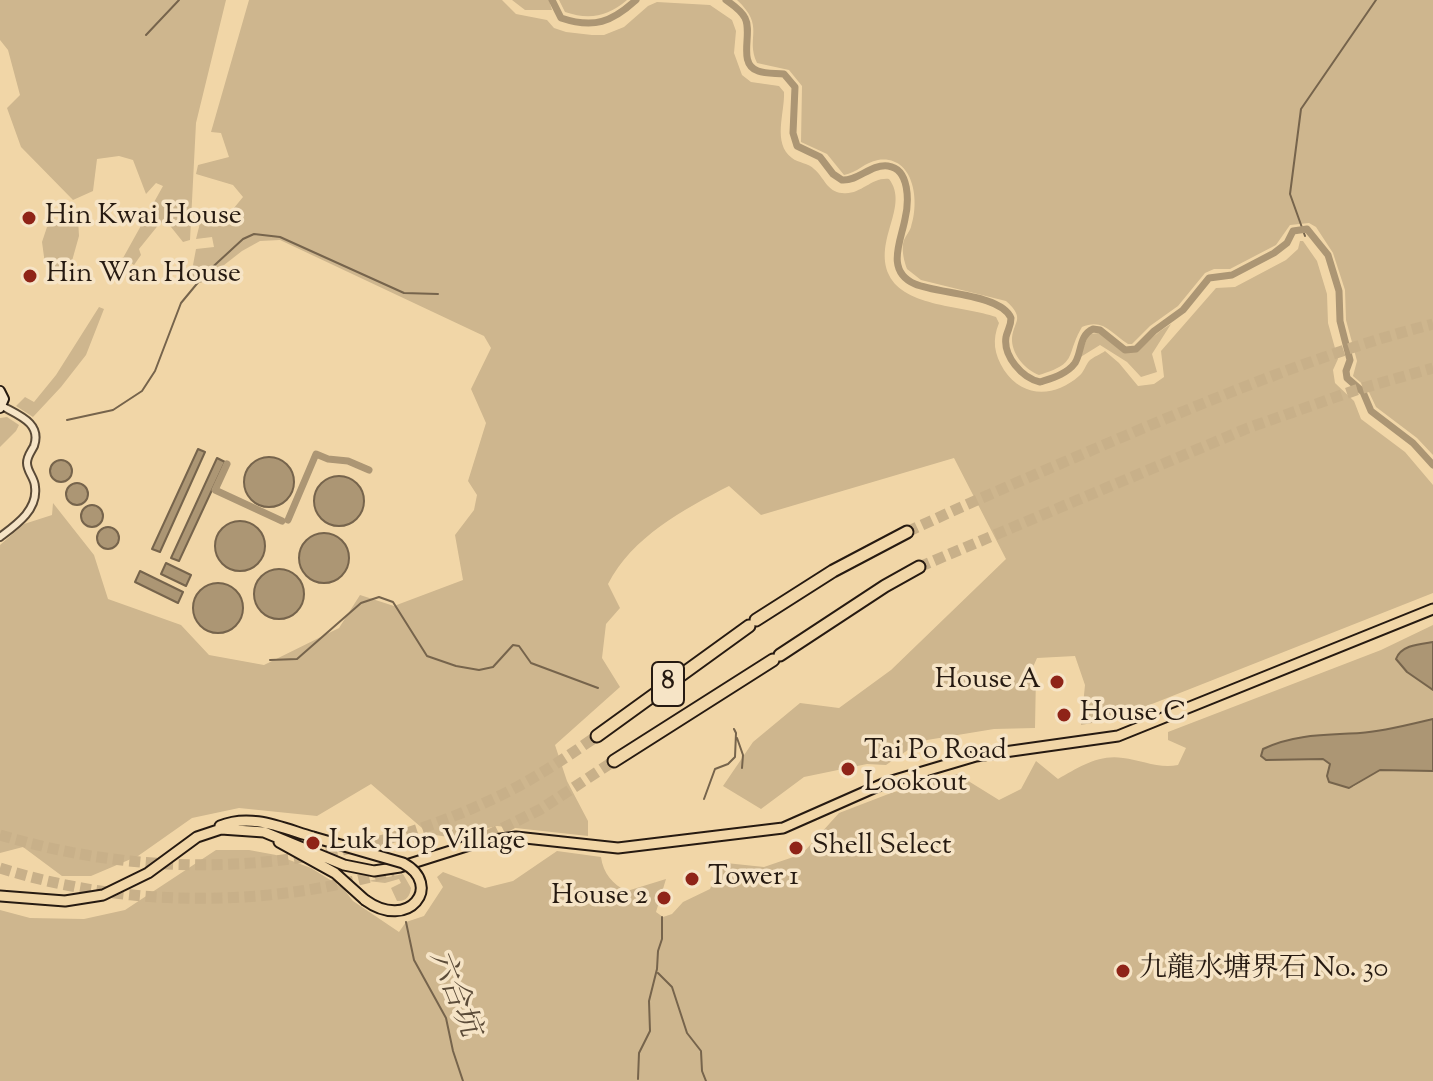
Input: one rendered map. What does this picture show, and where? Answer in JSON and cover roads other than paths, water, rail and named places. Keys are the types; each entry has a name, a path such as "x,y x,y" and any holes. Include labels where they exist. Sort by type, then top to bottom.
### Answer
{"highway":[{"name":"8","path":"597,736 753,623 833,571 907,532"},
{"name":"8","path":"614,761 919,567"}],"main road":[{"path":"210,831 238,828 264,832 354,868 379,871 479,842 516,837 618,848 783,828 885,783 976,756 1118,736 1433,609"},
{"path":"0,896 65,901 103,895 138,879 192,840 237,819 403,863 419,877 420,894 407,909 387,911 365,900 335,873 264,832"}],"street":[{"path":"0,391 4,399 1,407 28,421 36,436 26,467 36,486 33,503 22,520 0,537"}],"waterway":[{"path":"146,35 179,0"},
{"path":"552,0 561,18 583,23 610,18 636,0"},
{"path":"726,0 745,18 748,62 761,72 784,74 795,87 793,133 797,146 820,157 842,180 882,166 895,168 904,180 907,196 897,255 900,271 915,284 982,299 1005,310 1011,318 1006,337 1011,359 1033,380 1040,382 1068,370 1077,359 1085,335 1093,329 1100,330 1125,350 1136,349 1183,310 1209,278 1232,275 1274,253 1287,243 1293,231 1307,229 1328,255 1339,291 1340,321 1350,360 1347,378 1363,392 1371,411 1413,443 1433,465"},
{"path":"1305,236 1290,194 1301,109 1376,0"},
{"path":"67,420 113,410 142,391 155,371 181,303 205,274 243,239 254,234 280,237 404,293 438,294"},
{"path":"288,520 316,454 348,461 369,470"},
{"path":"227,464 215,490 282,521"},
{"path":"270,660 297,659 361,603 379,597 393,602 427,656 479,670 493,667 513,645 519,646 531,663 598,688"},
{"path":"704,799 715,769 728,764 735,757 734,729"},
{"path":"737,738 743,755 742,768"},
{"path":"638,1079 639,1053 650,1031 649,1001 662,939 662,917"},
{"name":"六合坑","path":"406,922 414,960 446,1018 463,1081"},
{"path":"658,973 672,987 687,1033 701,1051 706,1081"}],"tunnel":[{"path":"907,532 1082,454 1249,385 1358,346 1433,324"},
{"path":"919,567 1248,428 1356,390 1433,368"},
{"path":"0,835 62,851 187,865 250,863 312,856 373,843 434,824 533,778 597,736"},
{"path":"473,843 541,809 614,761"},
{"path":"0,868 97,891 196,898 295,892 393,871"}],"place":[{"name":"Hin Kwai House","path":"29,218"},
{"name":"Hin Wan House","path":"30,276"},
{"name":"House A","path":"1057,682"},
{"name":"House C","path":"1064,715"},
{"name":"Tai Po Road Lookout","path":"848,769"},
{"name":"Luk Hop Village","path":"313,843"},
{"name":"Shell Select","path":"796,848"},
{"name":"Tower 1","path":"692,879"},
{"name":"House 2","path":"664,898"},
{"name":"九龍水塘界石 No. 30","path":"1123,971"}]}
